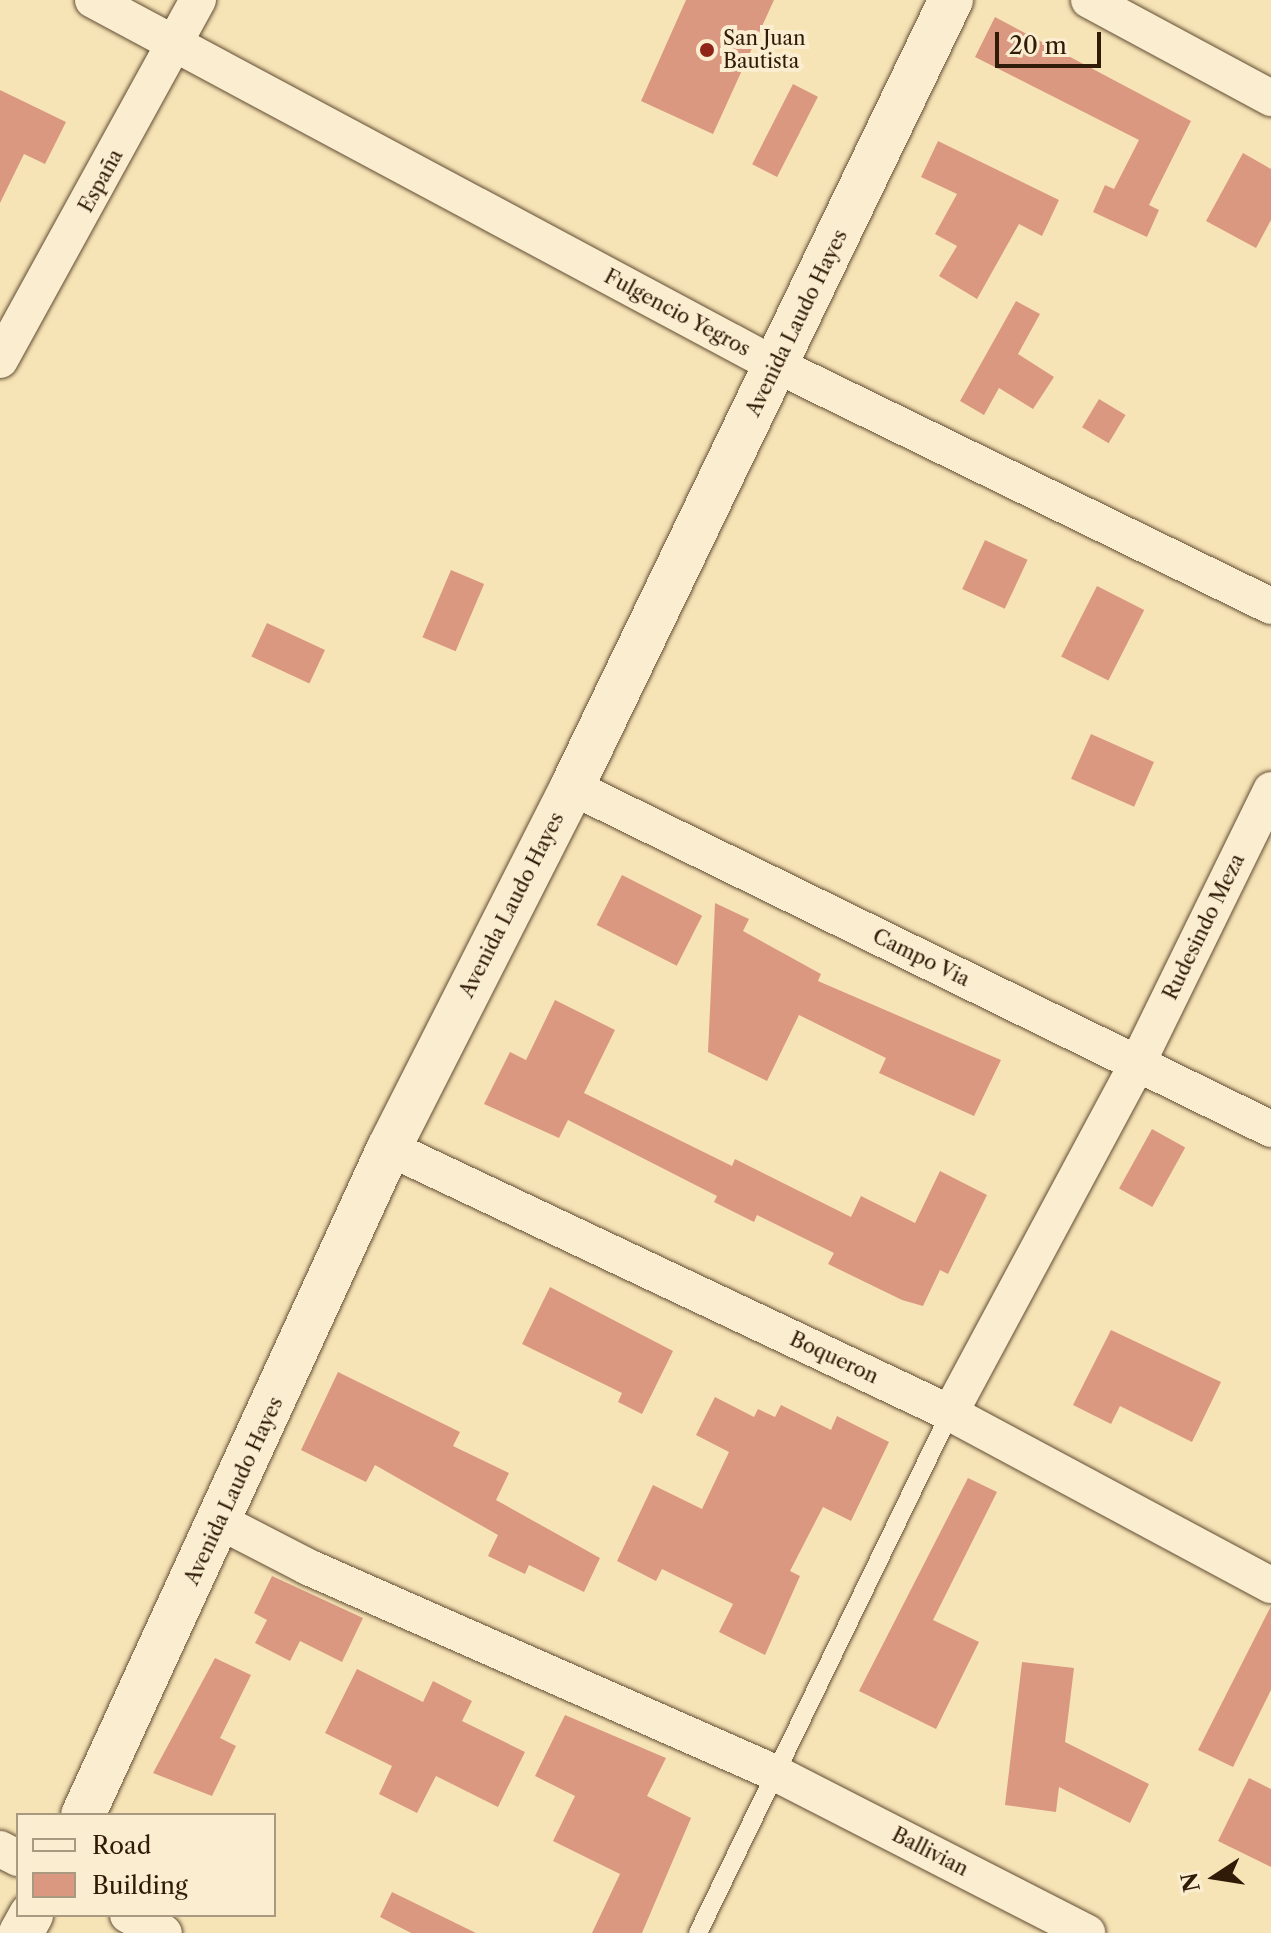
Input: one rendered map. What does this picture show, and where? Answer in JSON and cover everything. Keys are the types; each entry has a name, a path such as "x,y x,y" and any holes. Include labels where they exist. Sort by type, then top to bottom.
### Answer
{"street":[{"name":"Fulgencio Yegros","path":"93,0 768,362 1271,606"},
{"name":"España","path":"0,360 178,44 198,0"},
{"path":"768,362 930,0"},
{"name":"Avenida Laudo Hayes","path":"84,1813 221,1522 389,1148 572,787 768,362 951,0"},
{"path":"1089,0 1271,98"},
{"name":"Campo Via","path":"572,787 1271,1129"},
{"name":"Rudesindo Meza","path":"950,1413 1137,1064 1271,790"},
{"name":"Boqueron","path":"389,1148 950,1413 1271,1585"},
{"name":"Ballivian","path":"221,1522 308,1567 773,1772 1087,1933"},
{"path":"132,1917 164,1933"}],"lane":[{"path":"698,1933 773,1772 950,1413"}],"building":[{"name":"San Juan Bautista","path":"686,0 774,0 713,134 641,101"},
{"path":"995,17 1191,121 1149,205 1159,210 1147,237 1093,212 1105,185 1114,189 1139,140 975,57"},
{"path":"793,84 818,97 777,177 752,164"},
{"path":"0,90 66,122 45,164 24,154 0,203"},
{"path":"938,141 1059,200 1042,236 1019,224 977,299 939,276 957,246 935,234 957,194 921,177"},
{"path":"1243,153 1271,169 1271,220 1256,248 1206,221"},
{"path":"1016,301 1040,314 1018,354 1054,377 1033,409 999,388 984,415 960,401"},
{"path":"1099,399 1126,415 1109,443 1082,427"},
{"path":"985,540 1028,560 1005,609 962,589"},
{"path":"451,570 484,584 456,651 422,637"},
{"path":"1097,586 1144,610 1108,680 1061,656"},
{"path":"267,623 325,650 309,684 251,657"},
{"path":"1091,734 1154,762 1134,807 1071,779"},
{"path":"622,875 702,916 677,966 597,925"},
{"path":"715,903 749,919 743,931 821,974 818,981 1001,1060 974,1116 879,1073 886,1058 799,1015 767,1081 708,1052"},
{"path":"555,1000 615,1030 584,1093 732,1166 735,1159 851,1217 861,1196 915,1223 940,1171 987,1195 948,1274 940,1270 923,1306 902,1300 828,1264 834,1253 757,1215 754,1222 714,1202 717,1196 568,1120 559,1138 484,1104 510,1052 526,1060"},
{"path":"1152,1129 1185,1147 1152,1207 1119,1188"},
{"path":"550,1287 673,1351 642,1414 618,1402 622,1393 522,1344"},
{"path":"1111,1330 1221,1382 1192,1442 1120,1406 1111,1424 1073,1405"},
{"path":"338,1372 460,1432 453,1446 509,1473 496,1500 600,1558 584,1592 529,1565 525,1574 488,1556 498,1535 375,1465 366,1482 301,1450"},
{"path":"715,1397 754,1417 758,1409 775,1417 781,1405 831,1430 837,1416 889,1442 851,1521 823,1507 790,1571 800,1576 765,1655 719,1632 733,1604 662,1569 656,1581 617,1561 653,1485 702,1509 729,1452 696,1435"},
{"path":"968,1478 997,1492 933,1620 979,1642 936,1729 859,1691"},
{"path":"272,1576 363,1618 342,1662 300,1641 290,1661 255,1643 267,1620 254,1613"},
{"path":"1271,1606 1271,1690 1233,1767 1198,1750"},
{"path":"215,1658 251,1675 220,1738 236,1746 212,1796 153,1773"},
{"path":"1022,1662 1074,1668 1065,1742 1149,1784 1130,1823 1059,1787 1056,1812 1005,1805"},
{"path":"357,1669 423,1702 433,1681 472,1701 462,1721 525,1752 498,1807 436,1776 417,1813 379,1794 392,1766 325,1733"},
{"path":"565,1715 666,1758 647,1796 691,1818 642,1933 592,1933 620,1874 553,1841 575,1796 535,1776"},
{"path":"1249,1778 1271,1789 1271,1867 1218,1841"},
{"path":"392,1892 476,1933 411,1933 380,1917"}],"place":[{"name":"San Juan Bautista","path":"707,50"}]}
